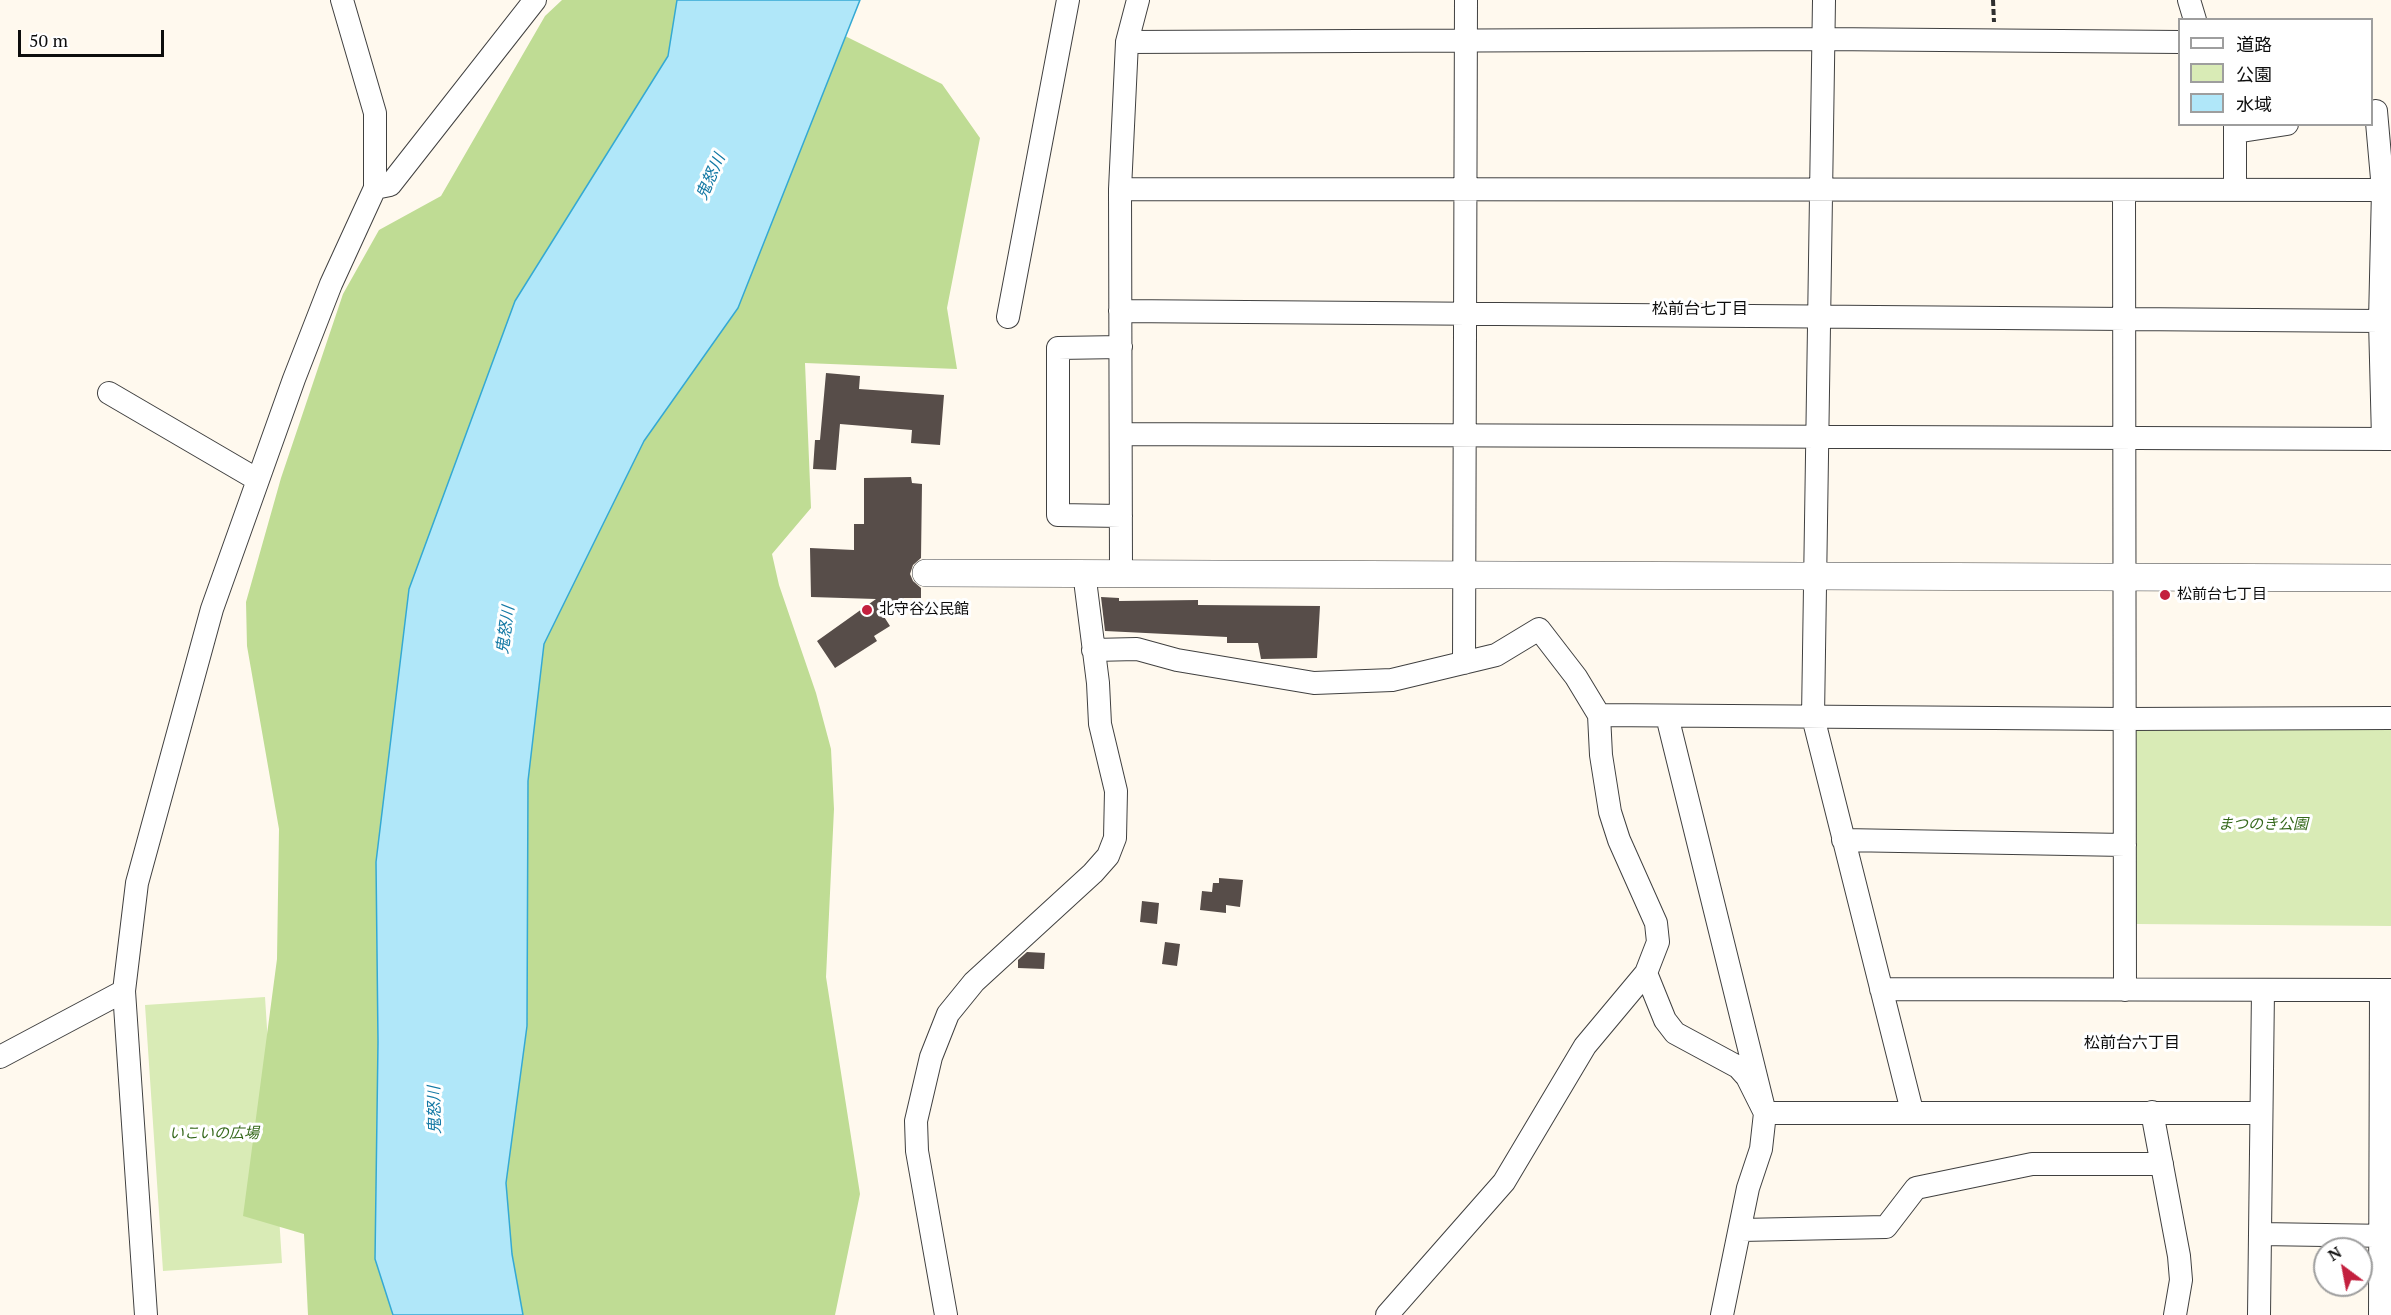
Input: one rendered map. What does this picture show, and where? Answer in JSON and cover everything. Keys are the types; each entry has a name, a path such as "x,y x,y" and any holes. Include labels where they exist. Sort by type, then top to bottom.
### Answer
{"street":[{"path":"147,1315 124,991 137,883 212,609 331,284 375,188 375,113 342,0"},
{"path":"375,188 390,185 535,0"},
{"path":"1008,317 1068,0"},
{"path":"1121,572 1120,189 1127,42 1138,0"},
{"path":"1464,663 1466,0"},
{"path":"1824,0 1813,576 1813,717 1912,1111"},
{"path":"2189,0 2194,18"},
{"path":"1127,42 1823,39 2178,42"},
{"path":"1122,434 2387,439 2380,321 2387,190 2379,110"},
{"path":"2235,190 2235,128 2261,126"},
{"path":"1120,189 2387,190"},
{"path":"2124,190 2125,990"},
{"path":"1120,311 2380,321"},
{"path":"1121,347 1058,348 1058,514 1121,516"},
{"path":"109,393 258,480"},
{"path":"946,1315 917,1151 916,1121 922,1090 948,1014 974,981 1108,856 1115,838 1116,792 1100,724 1084,572"},
{"path":"926,573 1121,572 2125,579 2391,578"},
{"path":"1093,650 1137,650 1177,660 1314,683 1392,680 1496,655 1539,629 1576,677 1599,715 1601,755 1610,812 1619,840 1656,923 1658,942 1646,973 1585,1046 1504,1182 1387,1315"},
{"path":"1599,715 2125,719 2391,717"},
{"path":"1667,716 1765,1113 1761,1149 1748,1188 1722,1315"},
{"path":"1843,840 2125,844"},
{"path":"1646,973 1665,1020 1675,1034 1738,1067 1747,1077 1765,1113"},
{"path":"1881,989 2386,990 2386,1236 2380,1315"},
{"path":"2259,1315 2263,990"},
{"path":"0,1057 124,991"},
{"path":"1765,1113 1912,1111 2261,1113"},
{"path":"2152,1112 2179,1256 2181,1280 2175,1315"},
{"path":"1741,1230 1886,1227 1916,1188 2032,1164 2162,1164"},
{"path":"2260,1234 2386,1236"}],"green space":[{"path":"562,0 677,0 668,56 515,301 388,772 376,862 378,1042 375,1259 393,1315 308,1315 304,1234 243,1216 277,959 279,829 247,646 246,602 281,478 343,294 379,230 441,196 545,16"},
{"path":"845,36 942,84 980,138 947,308 957,369 805,363 811,508 772,554 779,585 816,693 831,749 834,809 826,977 860,1194 835,1315 523,1315 512,1254 506,1183 527,1026 528,781 544,644 644,441 738,308"},
{"name":"まつのき公園","path":"2391,724 2391,926 2136,924 2136,726"},
{"name":"いこいの広場","path":"265,997 282,1263 163,1271 145,1005"}],"water":[{"name":"鬼怒川","path":"677,0 860,0 738,308 644,441 544,644 528,781 527,1026 506,1183 512,1254 523,1315 393,1315 375,1259 378,1042 376,862 409,589 515,301 668,56"}],"building":[{"path":"826,373 860,376 859,389 944,395 940,445 911,443 912,430 840,424 836,470 813,469 815,440 820,440"},
{"name":"北守谷公民館","path":"911,477 912,483 922,484 921,558 913,565 910,574 913,581 921,588 921,598 904,598 881,612 890,626 874,636 877,641 835,668 817,641 876,599 811,597 810,548 854,550 854,524 864,524 864,478"},
{"path":"1101,597 1119,598 1119,601 1198,600 1198,605 1320,606 1317,658 1261,659 1258,643 1227,643 1227,637 1105,631"},
{"path":"1219,878 1243,880 1240,907 1226,905 1226,913 1200,910 1202,891 1212,892 1213,883 1219,883"},
{"path":"1142,901 1159,903 1157,924 1140,922"},
{"path":"1165,942 1180,944 1177,966 1162,964"},
{"path":"1027,952 1045,953 1044,969 1018,968 1018,960"}],"place":[{"name":"松前台七丁目","path":"2165,595"},
{"name":"北守谷公民館","path":"867,610"}],"district":[{"name":"松前台七丁目","path":"1700,309"},
{"name":"松前台六丁目","path":"2132,1043"}]}
